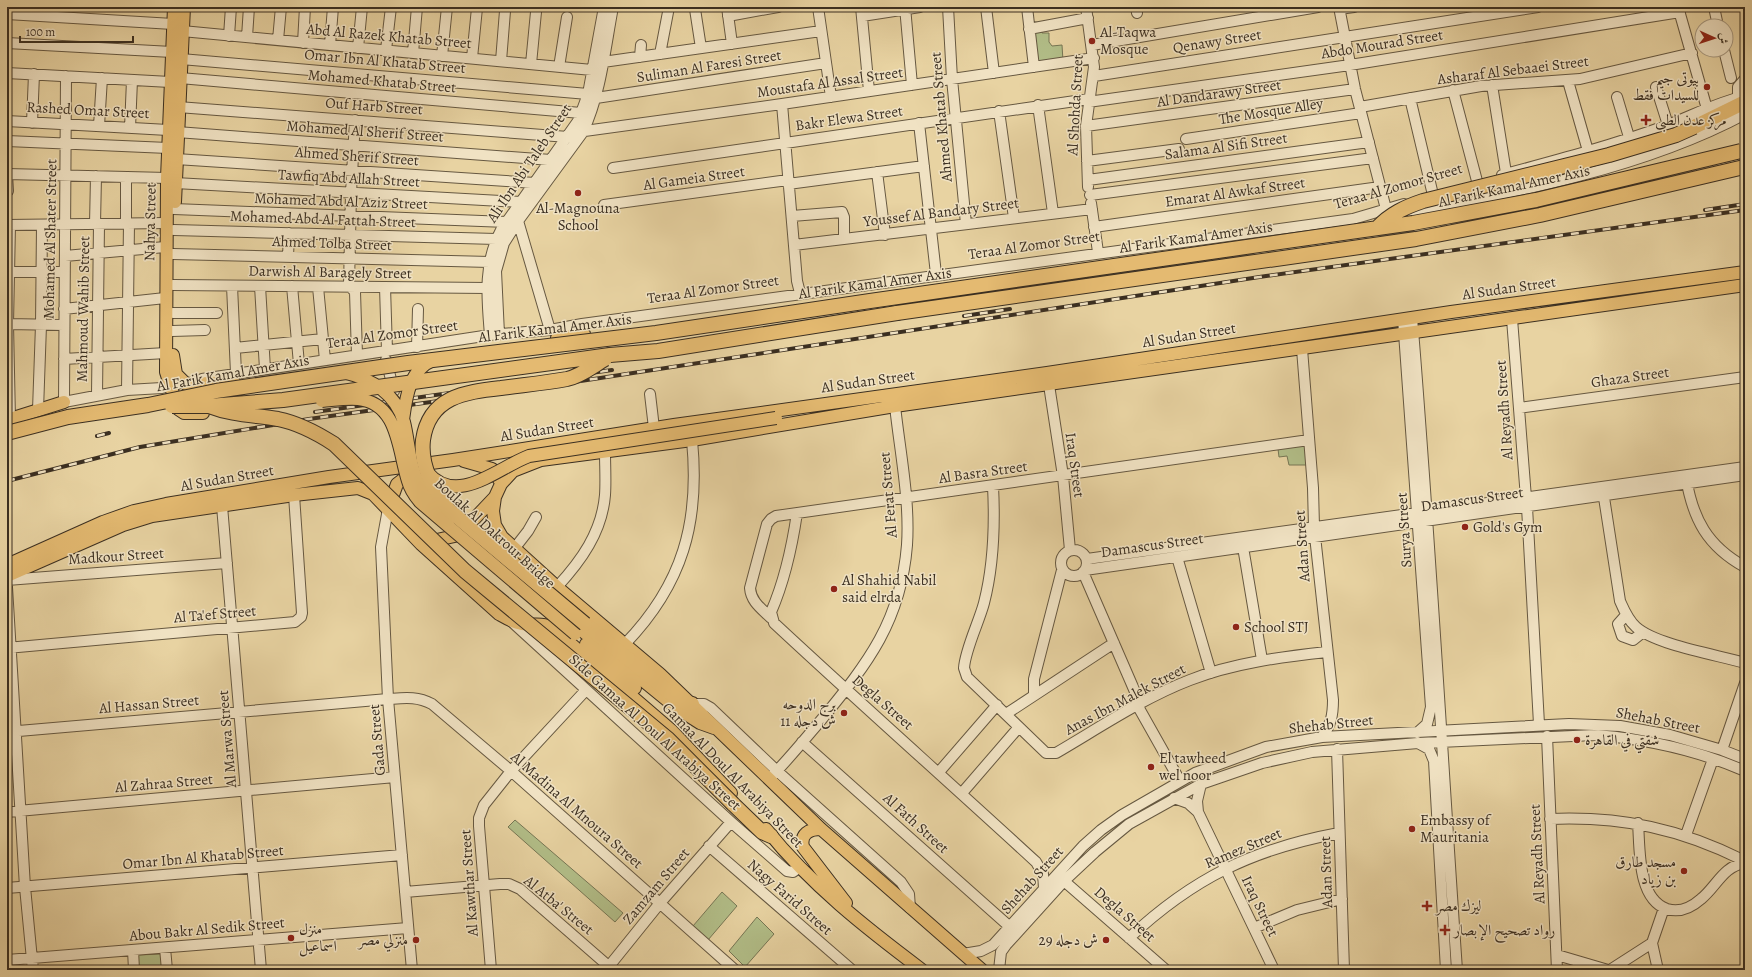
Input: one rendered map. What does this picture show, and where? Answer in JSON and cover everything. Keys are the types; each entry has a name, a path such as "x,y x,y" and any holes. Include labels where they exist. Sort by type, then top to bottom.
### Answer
{"highway":[{"path":"1378,228 1386,218 1423,201 1610,155 1670,137 1694,127 1743,98"},
{"name":"Al Farik Kamal Amer Axis","path":"8,424 148,405 223,390 408,363 656,333 1437,219 1536,200 1745,150"},
{"name":"Al Farik Kamal Amer Axis","path":"7,438 69,422 147,409 206,410 610,356 658,351 897,313 1416,239 1540,215 1745,167"},
{"path":"610,356 583,373 568,378 477,391 455,396 443,404 431,416 423,442 423,455 428,474 437,492 450,510 580,629 674,696 686,703 692,704"},
{"path":"206,410 280,419 308,429 334,444 465,571 668,739 762,832 771,836"}],"main road":[{"name":"Nahya Street","path":"174,7 178,28"},
{"name":"Nahya Street","path":"175,382 166,353 165,298 169,250 171,181 176,159 173,131 176,55 178,28 184,7"},
{"name":"Nahya Street","path":"170,226 174,209 168,148 178,106 175,80"},
{"name":"Nahya Street","path":"169,250 173,285 172,331 175,405 181,412 206,410"},
{"name":"Al Sudan Street","path":"505,479 518,468 541,460 692,440 1407,319 1745,272"},
{"path":"1452,312 1483,314 1716,285 1737,282 1745,277"},
{"name":"Al Sudan Street","path":"7,565 104,522 140,509 329,477 453,460 654,428 807,406 1302,349 1745,285"},
{"path":"403,420 413,378 417,372 430,361 447,356 554,334 584,334"},
{"name":"Boulak Al Dakrour Bridge","path":"235,378 329,373 353,375 371,381 382,389 395,405 403,420 409,452 419,483 435,504 490,553 580,629 665,715 670,722 671,730"},
{"path":"175,382 198,385 235,378"},
{"path":"198,385 194,389 193,400 195,406 206,410"},
{"name":"Boulak Al Dakrour Bridge","path":"206,410 349,399 370,402 379,407 392,421 408,482 420,502 678,709 700,723 717,729"},
{"name":"Teraa Al Zomor Street","path":"8,424 38,410 64,402"},
{"path":"409,452 434,480 447,485 465,487 529,456 776,418 798,412 807,406"},
{"path":"498,453 496,460 497,466 502,471 505,479"},
{"path":"453,460 472,462 492,469 498,476 505,479"},
{"path":"388,509 397,484 411,472 432,463"},
{"name":"Gamaa Al Doul Al Arabiya Street","path":"505,479 495,497 493,511 495,525 502,538 557,587 625,644 692,704 717,729 774,775 821,829 982,970"},
{"name":"Al Sudan Street","path":"7,576 123,525 152,516 352,488 362,488 373,494 388,509"},
{"path":"421,544 459,535 495,497"},
{"name":"Gamaa Al Doul Al Arabiya Street","path":"388,509 421,544 499,614 511,621 523,624 540,623 547,626 671,730 800,867 863,925 922,970"},
{"path":"821,829 812,829 806,833 802,839 803,847 863,925"}],"street":[{"path":"229,36 231,7"},
{"path":"247,37 249,7"},
{"path":"278,40 280,7"},
{"path":"303,43 305,7"},
{"path":"330,45 333,7"},
{"path":"358,48 362,7"},
{"path":"386,50 391,7"},
{"path":"413,53 417,7"},
{"path":"442,56 447,7"},
{"name":"Ali Ibn Abi Taleb Street","path":"495,335 496,271 504,243 521,202 569,135 592,96 592,70 604,7"},
{"name":"Ali Ibn Abi Taleb Street","path":"495,335 487,288 490,262 496,239 513,221 583,132 592,96 603,62 613,7"},
{"path":"660,54 668,7"},
{"path":"732,44 727,12 778,7"},
{"path":"818,7 831,97"},
{"path":"869,92 862,11 920,7"},
{"name":"Ahmed Khatab Street","path":"948,7 955,118 966,224"},
{"path":"986,7 994,73"},
{"path":"1027,7 1034,67"},
{"name":"Al Shohda Street","path":"1086,7 1094,58 1094,76 1086,126 1087,161 1088,180 1098,252"},
{"path":"1092,45 1318,7"},
{"path":"1354,7 1339,8 1355,89 1386,209"},
{"name":"Qenawy Street","path":"1094,76 1538,7"},
{"path":"1714,7 1716,18"},
{"path":"472,58 477,8"},
{"path":"905,8 912,85"},
{"path":"695,9 701,48"},
{"path":"1679,10 1707,109"},
{"name":"Abdo Mourad Street","path":"1089,100 1350,65 1679,10"},
{"path":"501,61 505,11"},
{"path":"531,64 536,12"},
{"name":"Abd Al Razek Khatab Street","path":"7,14 178,28 229,36 592,70"},
{"path":"559,67 567,17"},
{"path":"1029,29 1088,18"},
{"path":"603,62 821,31"},
{"name":"Omar Ibn Al Khatab Street","path":"7,43 176,55 592,96"},
{"path":"640,57 641,45"},
{"name":"Asharaf Al Sebaaei Street","path":"1360,110 1410,98 1453,90 1492,85 1568,81 1692,53"},
{"name":"Moustafa Al Assal Street","path":"569,135 1094,58"},
{"path":"1726,58 1731,78"},
{"name":"Suliman Al Faresi Street","path":"592,96 826,63"},
{"name":"Mohamed Khatab Street","path":"7,73 132,80 175,80 581,113"},
{"path":"32,122 34,74"},
{"name":"Mohamed Al Shater Street","path":"64,402 66,76"},
{"path":"99,126 102,78"},
{"path":"1743,98 1745,79"},
{"path":"130,128 132,80"},
{"path":"1568,81 1588,151"},
{"path":"1492,85 1506,173"},
{"path":"1656,87 1668,125"},
{"name":"Al Dandarawy Street","path":"1086,126 1355,89"},
{"path":"1453,90 1477,181"},
{"path":"1617,97 1628,137"},
{"path":"1410,98 1433,196"},
{"name":"Teraa Al Zomor Street","path":"64,402 175,382 235,378 265,369 495,335 554,334 582,324 1098,252 1353,219 1433,196 1477,181 1588,151 1668,125 1707,109 1743,98"},
{"name":"Bakr Elewa Street","path":"613,168 1038,105 1089,100"},
{"path":"782,104 788,182 800,293"},
{"path":"1038,105 1053,213"},
{"name":"Ouf Harb Street","path":"178,106 569,135"},
{"name":"The Mosque Alley","path":"1186,139 1360,110"},
{"path":"999,111 1014,218"},
{"path":"1353,219 1372,219 1487,198 1583,174 1694,140 1745,114"},
{"path":"355,120 351,193 350,287 354,292 357,355"},
{"name":"Rashed Omar Street","path":"7,121 173,131"},
{"path":"919,123 931,229 932,275 920,286 919,295 922,303 931,311"},
{"name":"Mohamed Al Sherif Street","path":"173,131 551,160"},
{"path":"7,141 168,148"},
{"name":"Salama Al Sifi Street","path":"1088,180 1369,142"},
{"path":"1087,161 1179,149"},
{"path":"1090,195 1373,158"},
{"name":"Ahmed Sherif Street","path":"176,159 535,183"},
{"name":"Al Gameia Street","path":"604,205 924,166"},
{"path":"877,172 884,235"},
{"path":"7,174 8,191"},
{"name":"Tawfiq Abd Allah Street","path":"7,174 126,177 351,193 521,202"},
{"name":"Mahmoud Wahib Street","path":"96,176 99,253 97,395"},
{"path":"126,177 129,250 127,390"},
{"name":"Emarat Al Awkaf Street","path":"1094,227 1380,187"},
{"name":"Mohamed Abd Al Aziz Street","path":"174,209 513,221"},
{"name":"Youssef Al Bandary Street","path":"794,245 1092,209"},
{"path":"792,216 842,212 844,217 844,239"},
{"path":"513,221 554,334"},
{"name":"Mohamed Abd Al Fattah Street","path":"8,225 128,223 289,233 496,239"},
{"path":"38,410 42,224"},
{"path":"8,225 8,424"},
{"path":"288,257 289,233"},
{"path":"1239,234 1226,248 1224,257 1227,262 1243,268"},
{"path":"1169,243 1191,253 1195,260 1193,269 1179,278"},
{"name":"Ahmed Tolba Street","path":"64,256 129,250 169,250 288,257 490,262"},
{"path":"8,272 64,272"},
{"path":"900,316 909,307 911,299 909,286 904,279"},
{"name":"Darwish Al Baragely Street","path":"173,285 487,288"},
{"path":"232,286 235,378"},
{"path":"260,286 265,369"},
{"path":"292,286 298,364"},
{"path":"318,287 324,360"},
{"path":"385,287 385,351 394,395"},
{"path":"64,309 165,298"},
{"path":"417,347 415,335 418,309"},
{"path":"173,313 217,313"},
{"name":"Surya Street","path":"1407,319 1441,742"},
{"name":"Al Reyadh Street","path":"1512,319 1526,502 1539,724"},
{"path":"8,324 64,325"},
{"path":"172,331 205,330"},
{"path":"235,348 323,338"},
{"name":"Adan Street","path":"1302,349 1315,532 1333,714 1330,727 1322,737"},
{"path":"64,359 166,353"},
{"name":"Ghaza Street","path":"1519,408 1745,377"},
{"name":"Iraq Street","path":"1048,379 1063,476 1070,550"},
{"path":"650,394 654,428"},
{"name":"Al Ferat Street","path":"774,775 846,690 873,653 884,633 897,597 904,567 907,544 905,499 895,406"},
{"path":"625,644 643,626 661,601 681,561 689,528 694,494 692,440"},
{"name":"Al Basra Street","path":"771,618 753,599 750,594 750,584 767,524 776,516 905,499 1309,440"},
{"path":"557,587 586,551 600,520 605,496 605,452"},
{"name":"Damascus Street","path":"1686,480 1745,467"},
{"name":"Damascus Street","path":"1087,559 1315,532 1686,480 1745,475"},
{"path":"1686,480 1689,500 1700,525 1712,542 1733,560 1745,567"},
{"name":"Anas Ibn Malek Street","path":"993,486 995,515 990,574 984,602 965,658 964,668 967,677 1046,752 1051,754 1056,753 1141,704 1189,680 1262,660 1327,652"},
{"path":"1603,491 1620,601 1626,615 1635,627 1662,641 1745,663"},
{"name":"Al Ta'ef Street","path":"9,648 295,622 301,617 302,613 294,495"},
{"name":"Al Marwa Street","path":"222,506 261,970"},
{"name":"Gada Street","path":"388,509 381,546 388,699 412,970"},
{"path":"771,618 771,612 779,594 788,561 797,513"},
{"path":"514,549 528,531 536,517"},
{"name":"Surya Street","path":"1417,738 1427,724 1431,707 1423,517"},
{"name":"Damascus Street","path":"1084,571 1243,547 1315,532"},
{"path":"1243,547 1262,660"},
{"path":"1034,695 1034,679 1062,570 1060,560 1062,555 1070,550 1077,550 1083,553 1087,559 1084,571 1136,694 1182,780"},
{"path":"1177,557 1211,673"},
{"name":"Madkour Street","path":"7,580 227,563"},
{"path":"1062,570 1066,574 1075,576 1084,571"},
{"path":"7,587 12,731 21,810 25,887 33,970"},
{"path":"1626,615 1622,617 1618,624 1622,636 1633,640 1643,632"},
{"name":"Degla Street","path":"771,618 774,623 846,690 939,772 1036,862 1043,874 1044,888"},
{"name":"Side Gamaa Al Doul Al Arabiya Street","path":"511,621 731,822 788,871 793,872 800,867"},
{"path":"1006,714 1114,643"},
{"path":"1722,750 1745,683"},
{"name":"Al Kawthar Street","path":"491,965 483,885 479,818 484,805 511,771 586,690"},
{"name":"Al Madina Al Mnoura Street","path":"388,699 416,698 432,704 511,771 735,970"},
{"name":"Al Hassan Street","path":"12,731 388,699"},
{"path":"692,704 704,704 711,708 774,775 904,885 910,898 910,908"},
{"path":"939,772 997,705"},
{"name":"Shehab Street","path":"1001,952 1064,881 1111,837 1174,798 1201,784 1262,763 1293,756 1417,738 1440,731 1539,724 1595,724 1632,728 1670,735 1722,750 1745,759"},
{"path":"962,794 1019,727"},
{"path":"1462,730 1460,736 1464,741"},
{"name":"Shehab Street","path":"963,954 981,951 992,945 1083,846 1102,830 1195,773 1266,747 1322,737 1417,738 1441,742 1595,735 1637,739 1667,745 1713,759 1745,771"},
{"name":"Al Reyadh Street","path":"1547,736 1558,970"},
{"path":"1417,738 1429,749 1434,761 1457,970"},
{"name":"Al Fath Street","path":"802,742 1010,927"},
{"path":"1441,742 1446,970"},
{"name":"Adan Street","path":"1337,749 1344,970"},
{"path":"1686,835 1713,759"},
{"name":"Al Zahraa Street","path":"7,812 395,777"},
{"name":"Iraq Street","path":"1201,784 1197,801 1198,812 1274,970"},
{"name":"Iraq Street","path":"1174,798 1188,803 1198,812"},
{"path":"1550,819 1602,819 1638,823 1686,835 1720,848 1745,862"},
{"name":"Zamzam Street","path":"609,969 660,903 731,822"},
{"path":"1638,823 1640,863 1646,888 1657,903 1664,908 1679,910 1695,904 1714,886 1728,868 1745,862"},
{"name":"Ramez Street","path":"1129,938 1174,899 1225,868 1277,848 1339,833"},
{"name":"Nagy Farid Street","path":"709,846 852,970"},
{"name":"Omar Ibn Al Khatab Street","path":"7,888 402,855"},
{"name":"Degla Street","path":"1064,881 1166,970"},
{"name":"Al Atba' Street","path":"405,892 505,884 520,889 609,969"},
{"path":"1254,928 1296,910 1342,899"},
{"path":"1658,970 1652,943 1664,908"},
{"name":"Abou Bakr Al Sedik Street","path":"7,960 408,928"},
{"path":"1557,956 1609,970 1652,943"},
{"path":"992,945 996,951 1001,952 998,970"},
{"path":"166,948 167,970"},
{"path":"133,950 134,970"},
{"path":"491,965 501,970"}],"green space":[{"path":"1029,21 1042,23 1042,33 1049,33 1049,42 1052,46 1062,45 1063,61 1037,64"},
{"path":"1307,445 1309,465 1289,465 1287,456 1279,457 1278,449"},
{"path":"515,820 623,913 615,922 508,827"},
{"path":"722,892 737,906 708,940 693,926"},
{"path":"757,917 774,934 745,967 729,951"},
{"path":"164,954 165,970 137,970 136,955"}],"railway":[{"path":"1705,210 1745,204"},
{"path":"7,481 140,447 309,419 561,384 1266,276 1745,210"},
{"path":"964,316 1010,309"},
{"path":"315,412 612,370"},
{"path":"97,436 109,433"}],"place":[{"name":"Al-Taqwa Mosque","path":"1092,41"},
{"name":"بيوتى جيم للسيدات فقط","path":"1707,87"},
{"name":"مركز عدن الطبى","path":"1646,120"},
{"name":"Al-Magnouna School","path":"578,193"},
{"name":"Gold's Gym","path":"1465,527"},
{"name":"Al Shahid Nabil said elrda","path":"834,589"},
{"name":"School STJ","path":"1236,627"},
{"name":"برج الدوحه 11 ش دجله","path":"844,713"},
{"name":"شقتي في القاهرة","path":"1577,740"},
{"name":"El tawheed wel noor","path":"1151,767"},
{"name":"Embassy of Mauritania","path":"1412,829"},
{"name":"مسجد طارق بن زياد","path":"1684,871"},
{"name":"ليزك مصر","path":"1427,906"},
{"name":"رواد تصحيح الإبصار","path":"1445,930"},
{"name":"منزل اسماعيل","path":"291,938"},
{"name":"منزلي مصر","path":"416,940"},
{"name":"29 ش دجله","path":"1106,940"}]}
